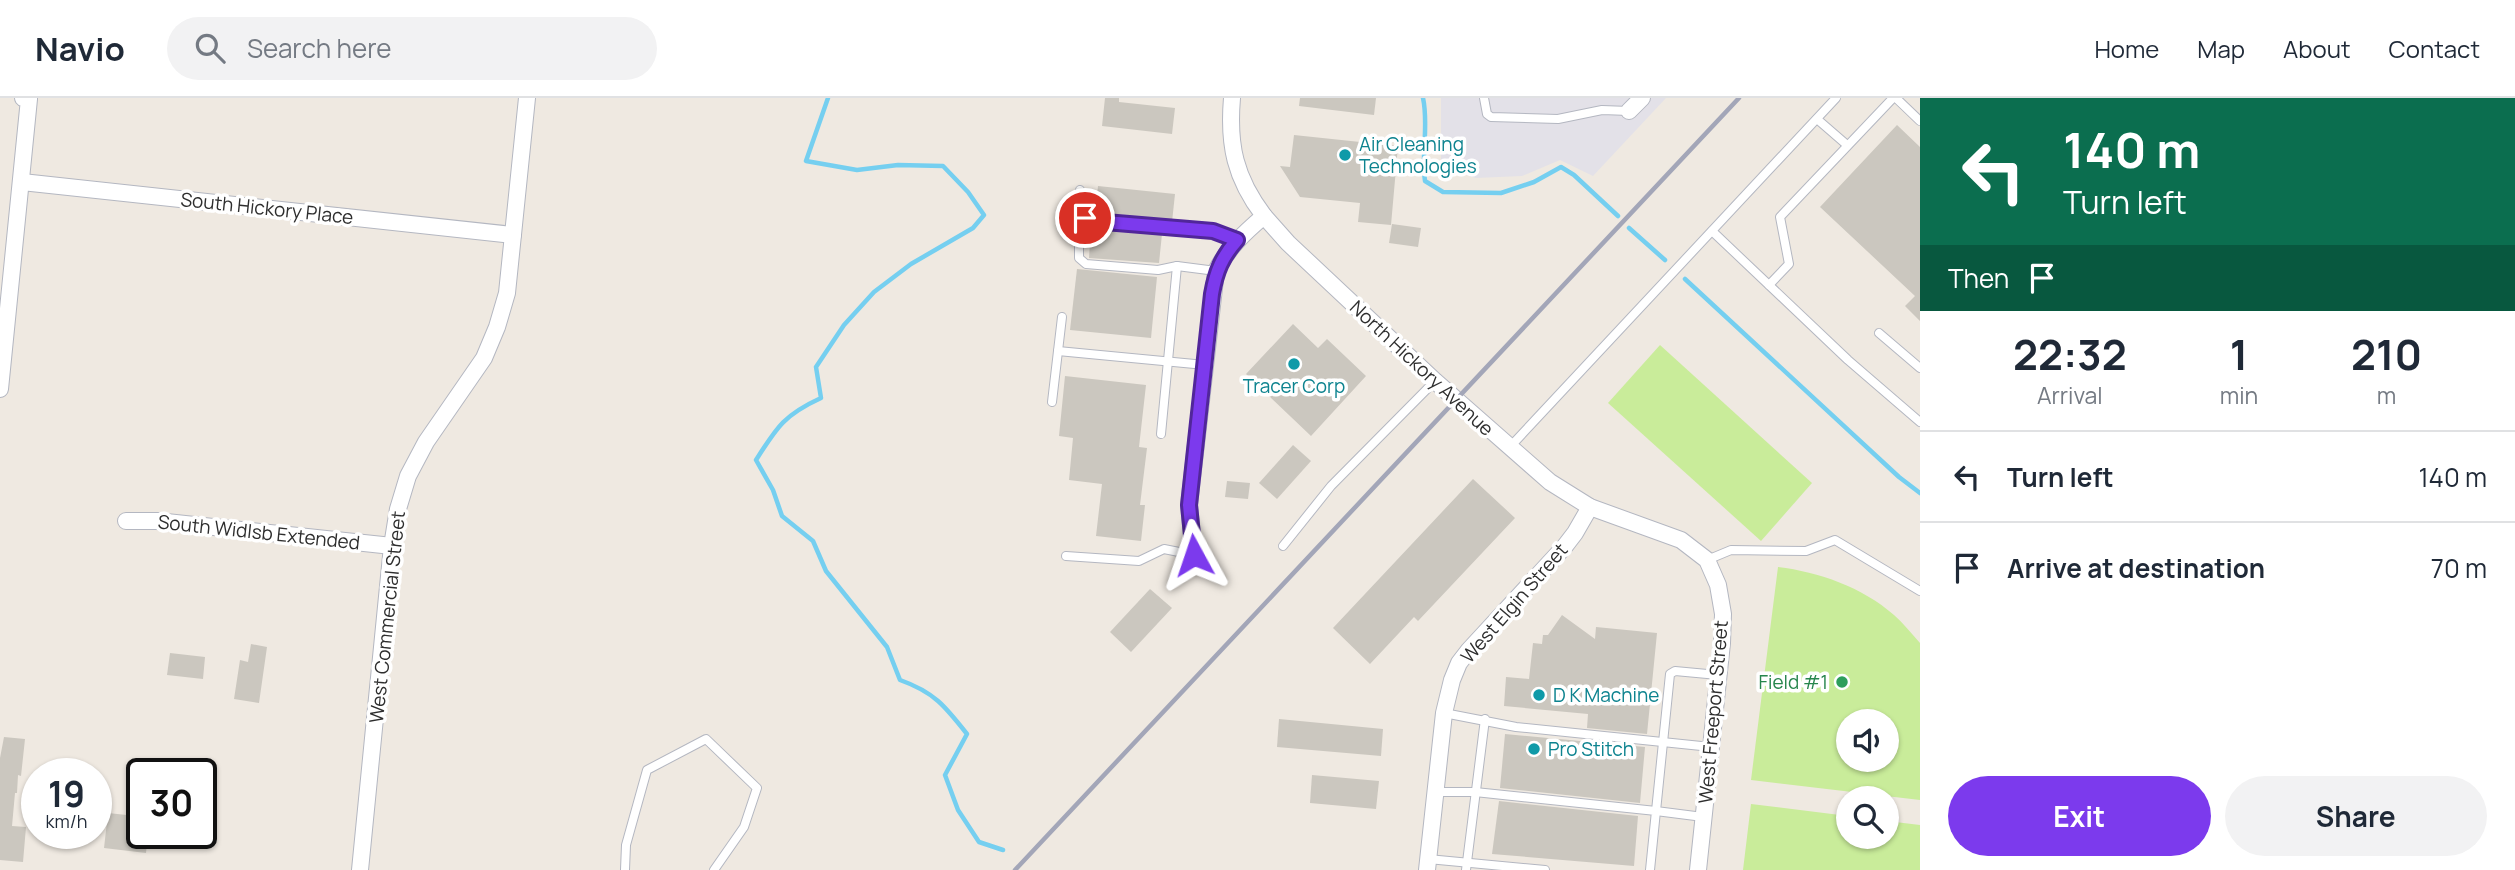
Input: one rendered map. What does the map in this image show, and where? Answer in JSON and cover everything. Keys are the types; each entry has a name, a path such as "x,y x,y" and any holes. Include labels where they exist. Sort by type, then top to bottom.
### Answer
{"street":[{"path":"0,389 29,99 23,98"},
{"name":"West Commercial Street","path":"360,870 398,509 408,476 426,442 484,358 498,327 508,293 527,98"},
{"name":"North Hickory Avenue","path":"1232,98 1230,118 1234,160 1245,188 1264,216 1289,243 1508,448 1550,482 1590,507"},
{"path":"1629,111 1642,98"},
{"name":"South Hickory Place","path":"22,181 513,234"},
{"path":"1194,555 1189,505 1216,271 1237,240 1264,216"},
{"path":"1590,507 1681,540 1707,560"},
{"name":"West Elgin Street","path":"1427,864 1446,696 1459,663 1565,545 1590,507"},
{"name":"South Widlsb Extended","path":"127,521 157,520 392,546"},
{"name":"West Freeport Street","path":"1698,870 1723,614 1718,585 1707,560"}],"lane":[{"path":"1484,98 1491,117 1558,119 1602,110 1629,111"},
{"path":"1508,448 1836,98"},
{"path":"1769,285 1789,264 1780,216 1895,98 1920,121"},
{"path":"1817,119 1847,145"},
{"path":"1080,190 1079,203 1085,218 1093,221 1200,229 1237,240"},
{"path":"1712,231 1848,360 1920,422"},
{"path":"1079,242 1079,258 1086,264 1158,270 1177,266 1216,271"},
{"path":"1161,434 1177,266"},
{"path":"1052,402 1062,317"},
{"path":"1880,333 1920,368"},
{"path":"1058,351 1205,365"},
{"path":"1283,546 1331,486 1435,381"},
{"path":"1707,560 1731,550 1805,551 1835,540 1920,591"},
{"path":"1066,556 1139,561 1164,549 1194,555"},
{"path":"1650,870 1670,674 1675,671 1718,675"},
{"path":"1444,713 1516,726 1711,747"},
{"path":"1467,866 1485,719"},
{"path":"625,870 626,845 647,770 706,739 757,788 744,827 714,870"},
{"path":"1434,792 1475,792 1703,817"},
{"path":"1427,864 1545,870"}],"shaded area":[{"path":"1441,98 1666,98 1593,176 1560,160 1522,176 1476,178 1441,167"}],"green space":[{"path":"1660,345 1812,483 1761,541 1608,403"},
{"name":"Field #1","path":"1778,567 1824,577 1868,596 1894,615 1920,643 1920,800 1899,798 1899,786 1836,786 1836,790 1751,780"},
{"path":"1751,804 1836,815 1836,849 1899,849 1899,822 1920,825 1920,870 1743,870"}],"building":[{"path":"1105,98 1175,108 1172,134 1102,126"},
{"path":"1300,98 1376,98 1374,115 1299,106"},
{"path":"1897,125 1920,147 1920,321 1905,306 1915,296 1820,207"},
{"path":"1294,135 1398,146 1391,225 1358,222 1360,203 1300,197 1280,166 1290,167"},
{"path":"1098,186 1175,194 1172,222 1095,215"},
{"path":"1392,224 1421,228 1418,247 1389,243"},
{"path":"1091,228 1162,234 1159,263 1089,258"},
{"path":"1077,269 1157,277 1151,338 1070,330"},
{"name":"Tracer Corp","path":"1293,324 1318,348 1327,339 1366,376 1311,436 1246,374"},
{"path":"1065,376 1146,385 1139,447 1147,448 1140,505 1145,505 1141,541 1096,536 1102,484 1069,480 1073,438 1059,436"},
{"path":"1293,445 1311,461 1277,499 1259,483"},
{"path":"1473,479 1515,518 1418,621 1414,617 1370,664 1333,628"},
{"path":"1227,481 1250,483 1248,499 1225,497"},
{"path":"1150,589 1172,608 1131,652 1110,632"},
{"path":"1562,615 1595,639 1596,627 1657,633 1647,734 1587,728 1588,714 1504,706 1506,677 1529,679 1533,643 1542,644 1543,635 1548,635"},
{"path":"251,644 267,647 259,703 234,699 240,660 248,662"},
{"path":"170,653 205,657 203,679 167,675"},
{"path":"1279,719 1383,729 1381,756 1277,747"},
{"path":"1505,734 1645,747 1640,803 1500,788"},
{"path":"4,737 25,739 12,826 21,827 23,862 0,860 0,758"},
{"path":"1312,775 1379,781 1376,809 1310,803"},
{"path":"1499,801 1638,816 1634,866 1492,854"},
{"path":"112,813 126,815 126,849 146,849 146,853 112,849"}],"waterway":[{"path":"828,98 806,161 857,170 898,165 943,166 968,192 984,215 973,228 911,264 874,292 844,325 816,367 821,398 798,410 782,423 756,460 773,490 782,516 813,541 826,571 887,647 900,680 938,701 967,734 945,775 958,810 979,842 1003,850"},
{"path":"1423,98 1425,181 1443,192 1501,193 1534,182 1561,167 1574,175 1618,216"},
{"path":"1629,228 1665,260"},
{"path":"1685,279 1899,477 1920,493"}],"railway":[{"path":"1015,870 1739,98"}],"place":[{"name":"Air Cleaning Technologies","path":"1345,155"},
{"name":"Tracer Corp","path":"1294,364"},
{"name":"Field #1","path":"1842,682"},
{"name":"D K Machine","path":"1539,695"},
{"name":"Pro Stitch","path":"1534,749"}],"route":[{"path":"1085,218 1147,227 1187,227 1213,231 1237,240 1216,271 1212,294 1189,505 1194,555"}]}
